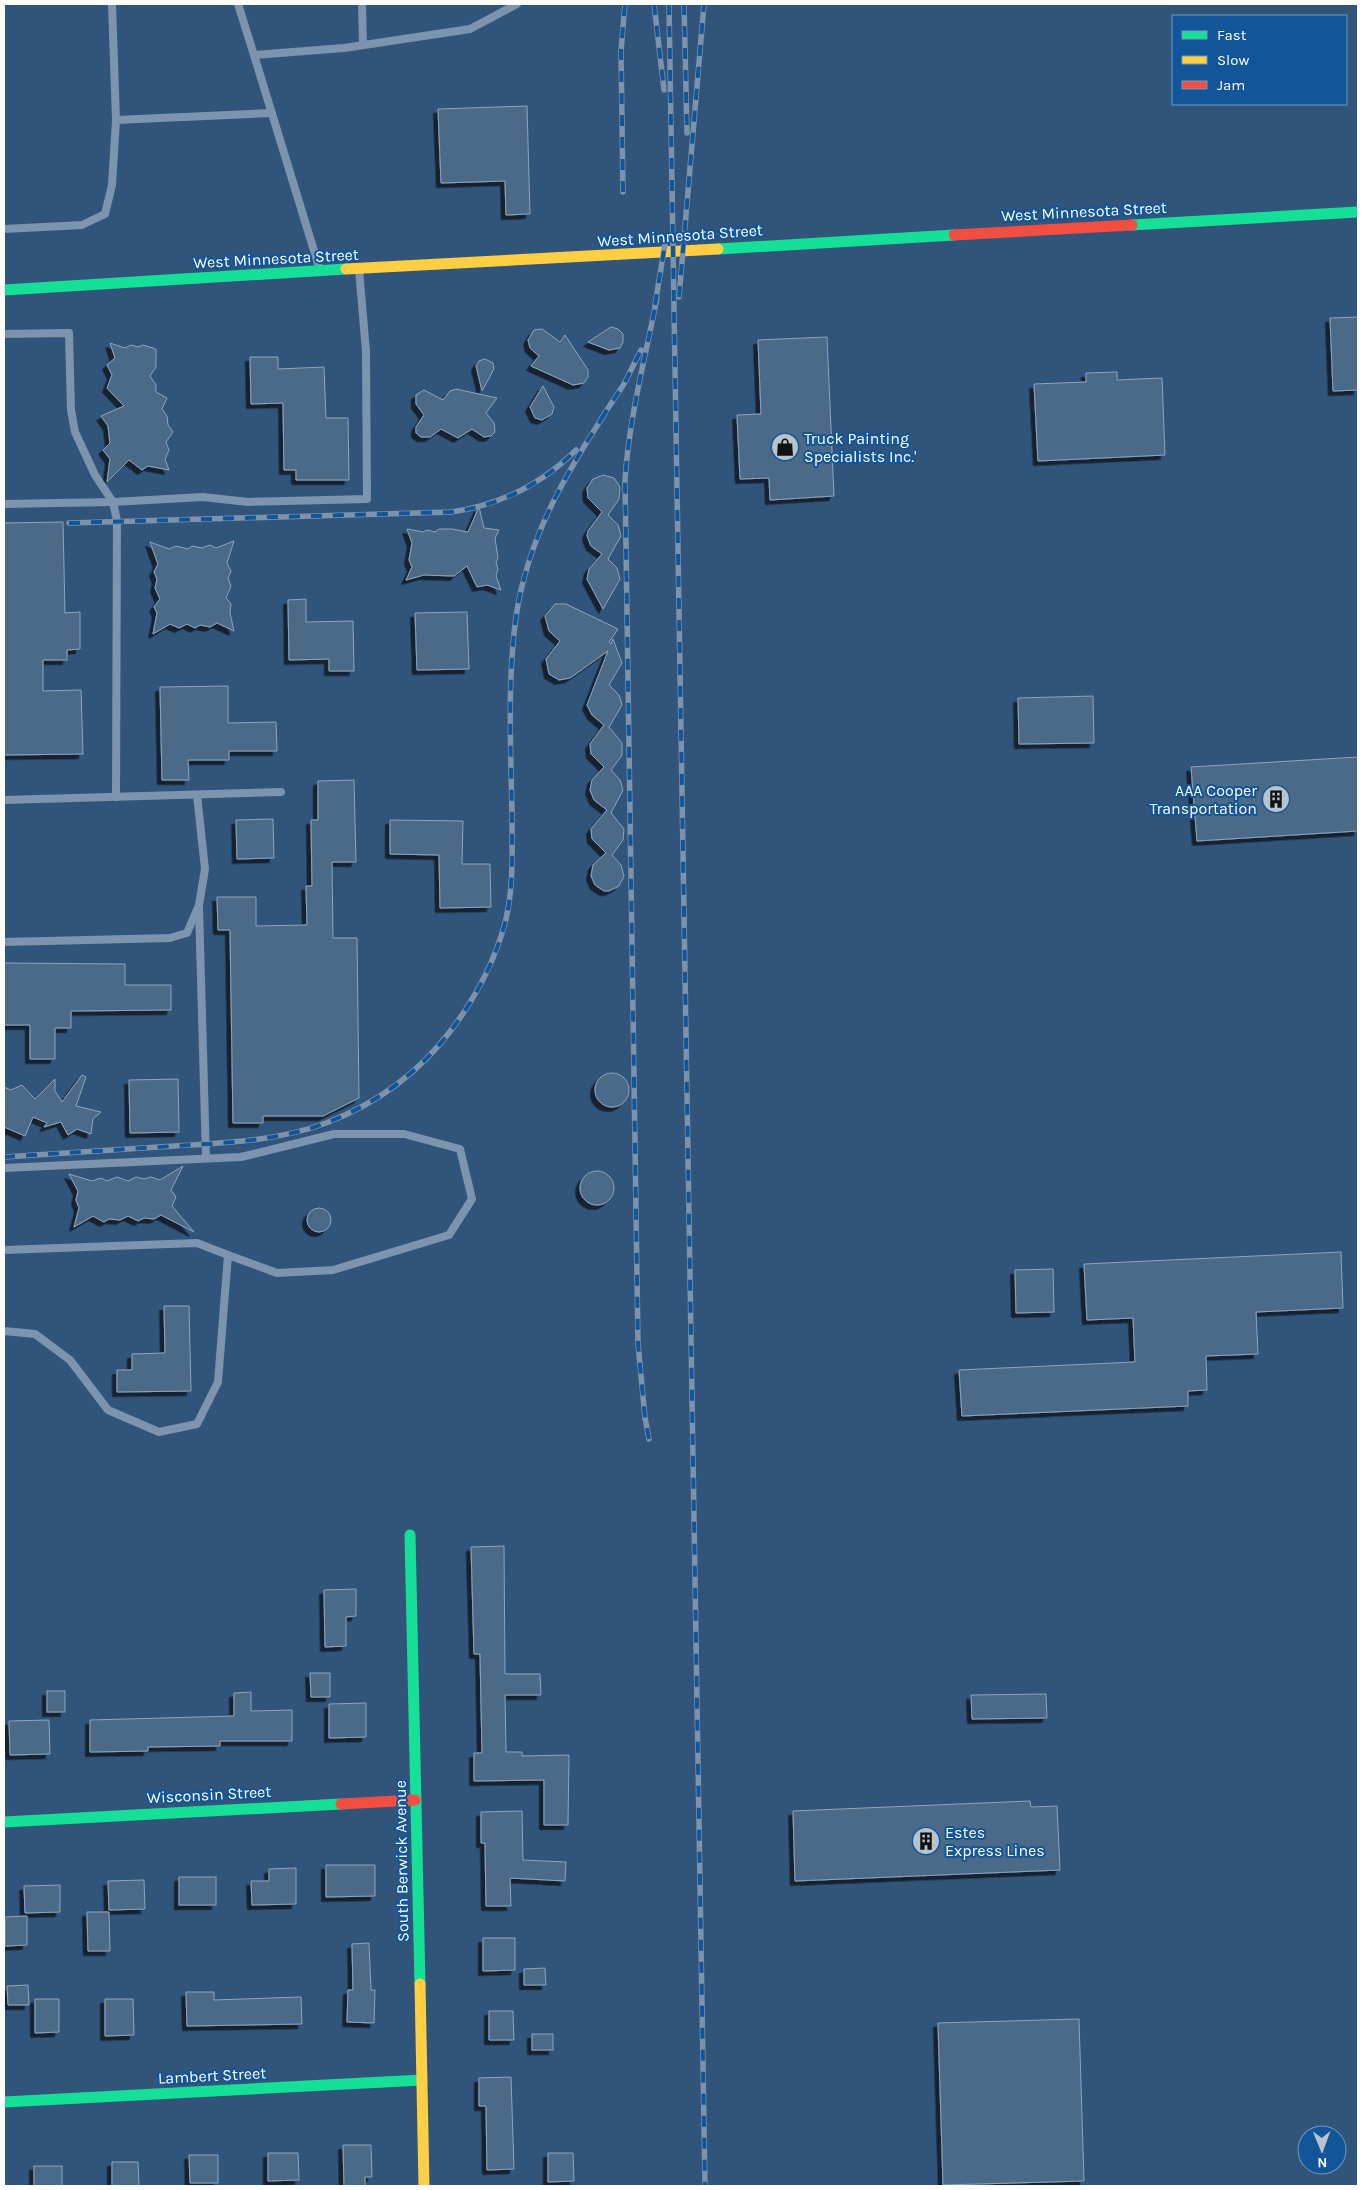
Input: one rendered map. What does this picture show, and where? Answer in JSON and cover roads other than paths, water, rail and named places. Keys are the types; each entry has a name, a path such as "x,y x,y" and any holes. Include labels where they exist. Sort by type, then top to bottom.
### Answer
{"street":[{"name":"West Minnesota Street","path":"4,290 320,270 359,270 1358,212"},
{"name":"South Berwick Avenue","path":"410,1535 424,2186"},
{"name":"Wisconsin Street","path":"4,1822 415,1800"},
{"name":"Lambert Street","path":"4,2102 422,2080"}],"lane":[{"path":"4,229 82,225 105,214 112,185 116,120 112,4"},
{"path":"238,4 320,270"},
{"path":"362,4 363,45"},
{"path":"254,55 363,45 470,29 517,4"},
{"path":"116,120 272,113"},
{"path":"4,504 113,502 203,497 248,502 367,499 366,351 359,270"},
{"path":"4,334 69,332 71,410 75,432 95,475 113,502 118,530 116,797"},
{"path":"4,800 281,792"},
{"path":"197,794 205,869 199,905 206,1158"},
{"path":"4,942 170,938 187,933 199,905"},
{"path":"4,1168 241,1157 334,1134 404,1134 460,1149 472,1199 449,1235 333,1270 276,1272 197,1243 4,1250"},
{"path":"4,1331 35,1334 70,1360 108,1410 158,1432 197,1424 218,1382 228,1255"}],"railway":[{"path":"623,192 621,51 625,4"},
{"path":"654,4 664,90"},
{"path":"669,4 705,2186"},
{"path":"684,4 687,133"},
{"path":"679,297 704,4"},
{"path":"655,305 666,238"},
{"path":"649,1439 645,1418 638,1344 625,480 634,411 657,298"},
{"path":"601,419 624,384 641,350"},
{"path":"4,1157 231,1142 289,1134 308,1129 344,1115 396,1085 426,1059 452,1029 483,979 501,938 508,910 512,856 511,666 521,589 538,536 549,511 574,462 604,415"},
{"path":"69,523 451,512 487,504 519,492 549,473 576,450"}],"place":[{"name":"Truck Painting Specialists Inc.'","path":"785,447"},
{"name":"AAA Cooper Transportation","path":"1276,799"},
{"name":"Estes Express Lines","path":"926,1841"}]}
